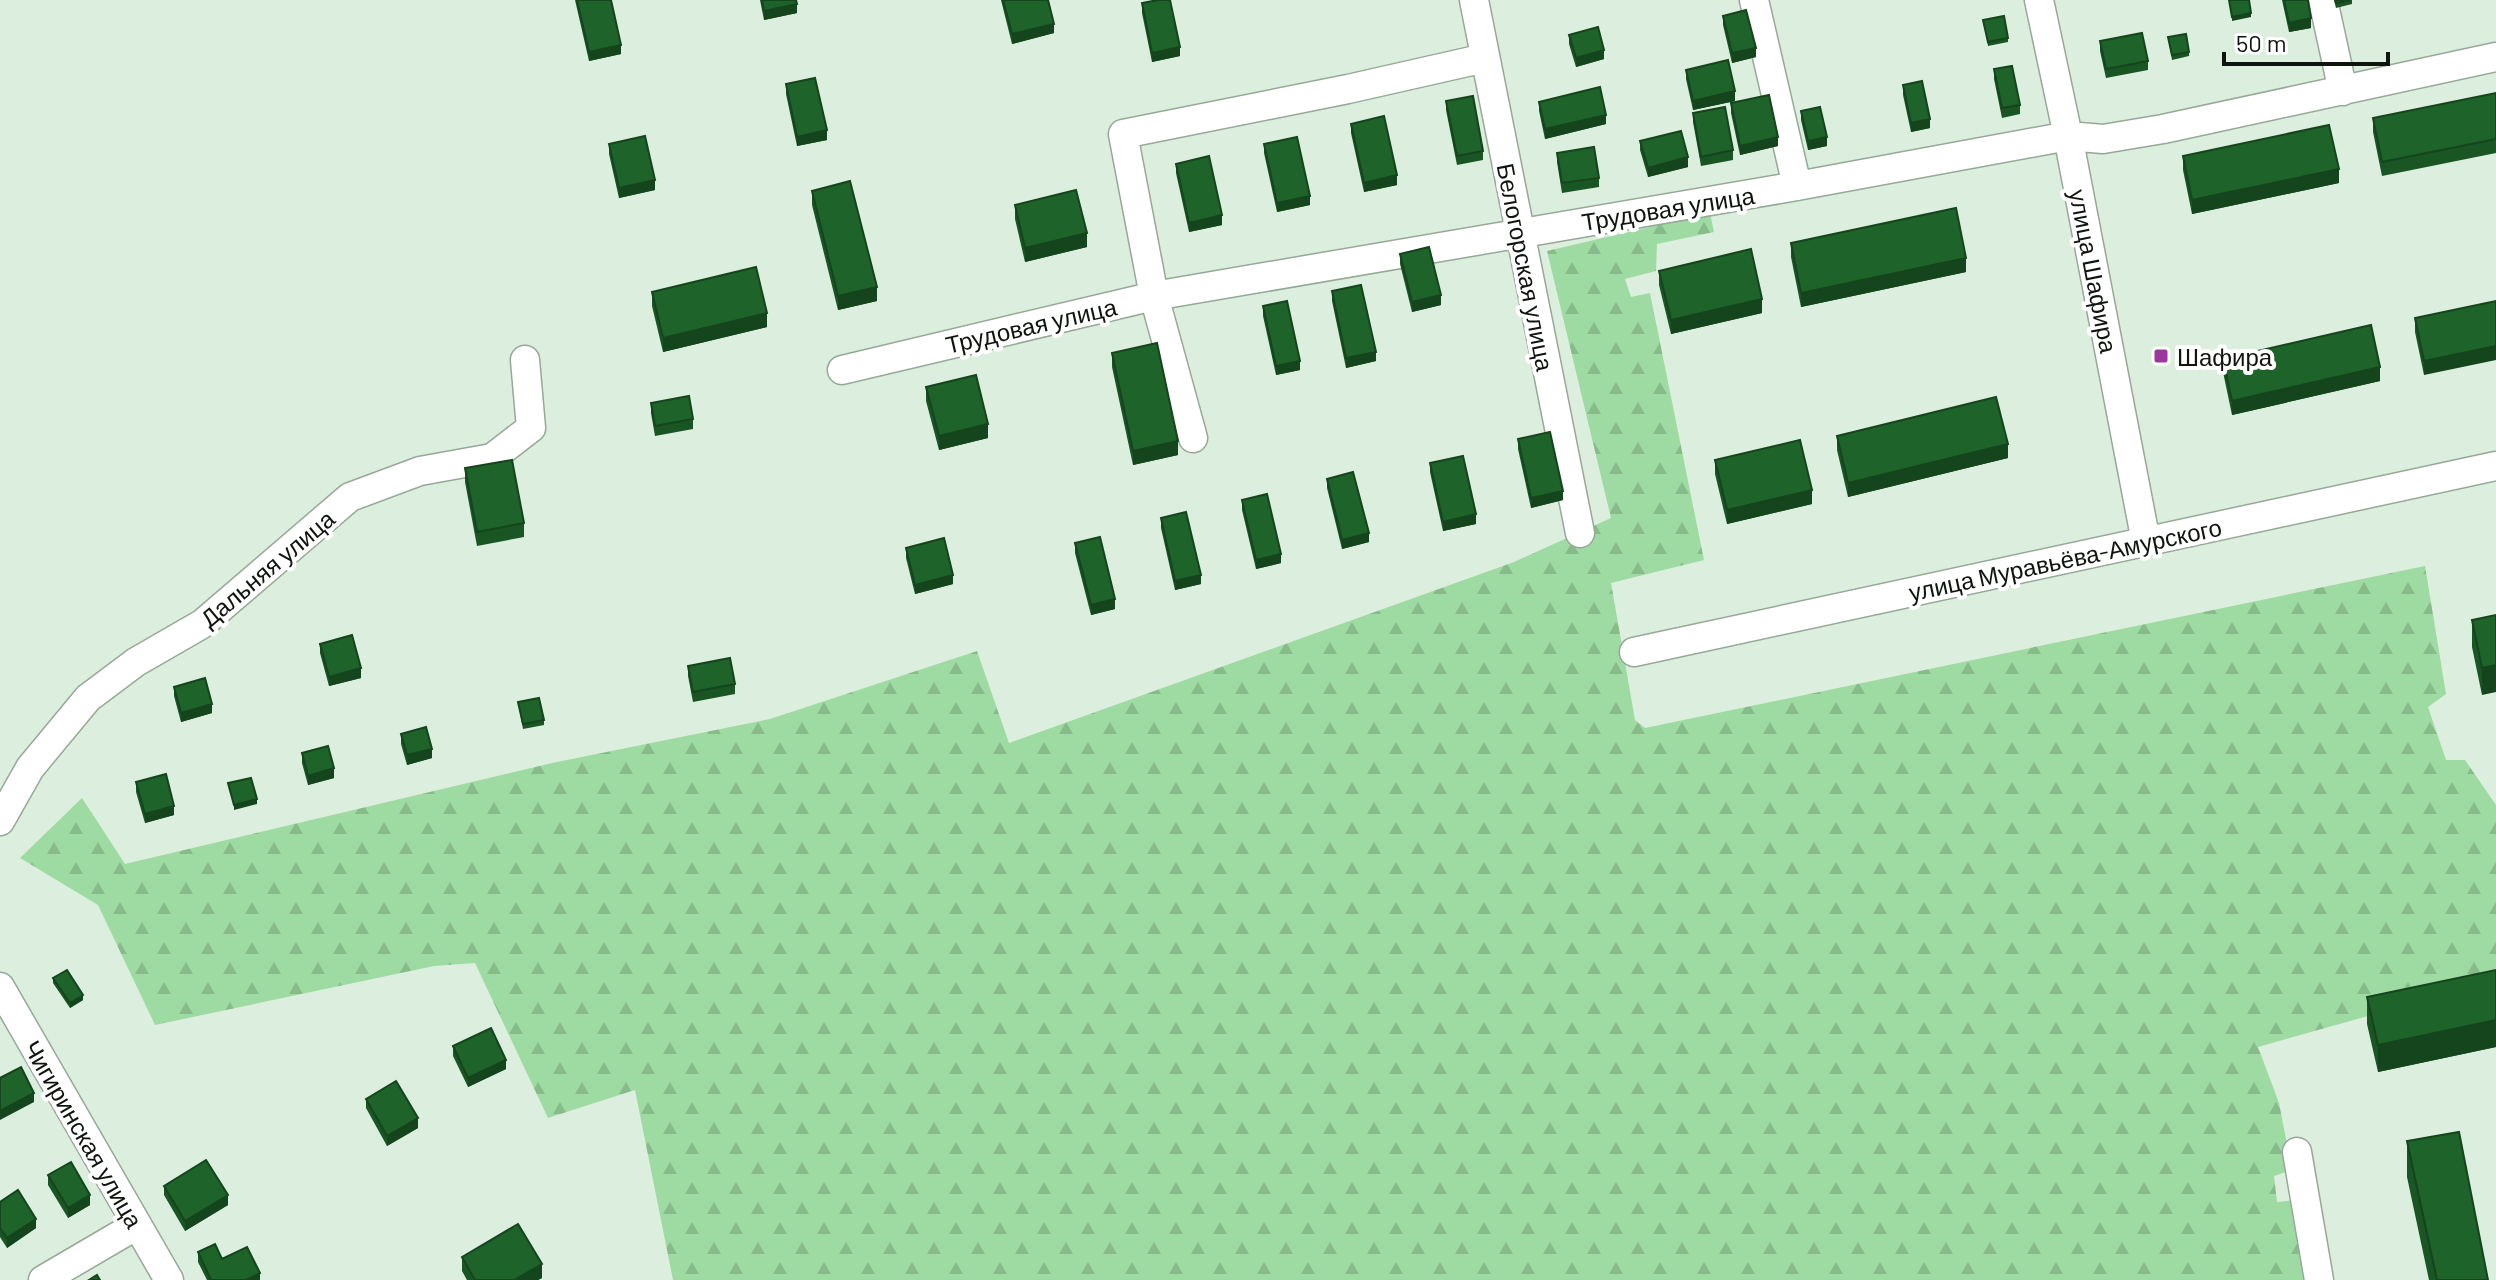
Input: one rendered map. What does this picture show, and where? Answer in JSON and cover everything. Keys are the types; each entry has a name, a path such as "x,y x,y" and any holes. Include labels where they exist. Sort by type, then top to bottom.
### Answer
{"street":[{"name":"Белогорская улица","path":"1474,0 1580,533"},
{"path":"1754,0 1797,186"},
{"name":"улица Шафира","path":"2039,0 2146,542"},
{"path":"2323,0 2343,91"},
{"name":"Трудовая улица","path":"842,370 1154,296 1797,186 2068,136 2103,139 2163,129 2496,57"},
{"path":"1193,438 1154,296 1123,134 1485,58"},
{"name":"Дальняя улица","path":"0,821 30,768 88,698 136,662 202,624 350,497 420,471 492,458 531,428 525,360"},
{"name":"улица Муравьёва-Амурского","path":"1634,652 2496,466"},
{"name":"Чигиринская улица","path":"0,987 169,1280"},
{"path":"2297,1152 2319,1280"},
{"path":"43,1280 137,1225"}],"green space":[{"path":"1710,213 1714,232 1657,244 1656,271 1625,279 1631,297 1650,293 1704,560 1611,583 1635,720 1645,728 2425,566 2446,694 2428,707 2446,760 2465,760 2496,805 2496,980 2258,1047 2279,1103 2292,1170 2274,1176 2277,1202 2297,1200 2309,1280 673,1280 635,1090 548,1118 475,963 434,966 155,1025 98,905 20,858 82,798 125,864 552,763 770,719 977,651 1009,743 1514,562 1611,518 1547,251"}],"building":[{"path":"577,0 611,0 621,45 589,52"},
{"path":"762,0 796,0 797,4 764,11"},
{"path":"1003,0 1048,0 1054,24 1012,34"},
{"path":"1170,0 1180,47 1152,53 1142,3"},
{"path":"2229,0 2249,0 2251,13 2232,17"},
{"path":"2284,0 2308,0 2311,18 2289,23"},
{"path":"1746,10 1756,48 1732,53 1723,16"},
{"path":"2004,16 2008,38 1988,42 1983,20"},
{"path":"1598,27 1604,50 1576,58 1569,35"},
{"path":"2142,33 2148,61 2106,69 2100,41"},
{"path":"2186,34 2189,52 2172,55 2168,37"},
{"path":"1728,60 1735,91 1693,101 1686,70"},
{"path":"2012,66 2020,105 2002,108 1994,69"},
{"path":"815,78 827,130 797,137 786,84"},
{"path":"1922,81 1930,119 1911,123 1903,85"},
{"path":"1600,87 1606,115 1545,129 1539,102"},
{"path":"2496,93 2496,139 2382,162 2373,118"},
{"path":"1769,95 1778,137 1740,146 1731,103"},
{"path":"1473,96 1483,151 1457,156 1446,101"},
{"path":"1725,107 1733,150 1701,157 1693,113"},
{"path":"1820,107 1827,137 1808,141 1801,111"},
{"path":"1384,116 1397,175 1364,183 1351,124"},
{"path":"2329,125 2339,169 2192,200 2183,156"},
{"path":"1681,131 1688,157 1648,168 1640,141"},
{"path":"645,136 655,180 619,188 609,144"},
{"path":"1297,137 1310,196 1277,203 1264,144"},
{"path":"1594,147 1599,178 1562,183 1557,153"},
{"path":"1209,156 1222,215 1189,223 1176,164"},
{"path":"850,181 877,287 838,296 812,191"},
{"path":"1076,190 1087,233 1025,248 1015,205"},
{"path":"1956,208 1966,258 1801,293 1791,243"},
{"path":"1429,247 1441,295 1412,302 1400,254"},
{"path":"1751,249 1762,299 1671,320 1659,271"},
{"path":"756,267 767,313 663,338 652,292"},
{"path":"1361,285 1376,352 1346,358 1332,291"},
{"path":"1287,301 1300,361 1276,366 1263,306"},
{"path":"2496,301 2496,346 2424,361 2415,318"},
{"path":"2371,325 2380,367 2232,401 2223,359"},
{"path":"1157,343 1178,441 1133,451 1112,353"},
{"path":"976,375 988,424 939,436 926,387"},
{"path":"689,396 693,419 655,426 651,403"},
{"path":"1996,397 2008,444 1848,483 1837,436"},
{"path":"1550,432 1563,491 1531,498 1518,439"},
{"path":"1800,440 1812,490 1727,510 1715,460"},
{"path":"1463,456 1476,514 1443,522 1430,463"},
{"path":"512,460 524,523 477,532 465,468"},
{"path":"1353,472 1369,533 1342,540 1327,479"},
{"path":"1267,494 1281,554 1256,560 1242,500"},
{"path":"1186,512 1201,575 1175,581 1161,518"},
{"path":"1100,537 1115,599 1091,605 1075,543"},
{"path":"944,538 953,575 915,585 906,548"},
{"path":"2496,615 2496,665 2482,668 2472,620"},
{"path":"352,635 361,668 329,677 320,644"},
{"path":"730,658 735,684 693,692 688,666"},
{"path":"205,678 212,704 181,713 174,687"},
{"path":"539,698 544,720 523,724 518,702"},
{"path":"426,727 432,749 407,755 401,734"},
{"path":"328,746 334,768 308,776 302,753"},
{"path":"166,774 174,806 145,814 136,782"},
{"path":"251,778 257,799 234,805 228,783"},
{"path":"67,970 83,995 70,1003 53,978"},
{"path":"2496,970 2496,1020 2378,1045 2367,997"},
{"path":"491,1028 506,1060 468,1078 453,1046"},
{"path":"21,1067 34,1093 0,1111 0,1078"},
{"path":"396,1081 418,1118 387,1136 366,1099"},
{"path":"2459,1132 2488,1280 2437,1280 2407,1141"},
{"path":"206,1160 228,1195 185,1221 164,1186"},
{"path":"71,1162 90,1195 68,1208 48,1175"},
{"path":"18,1190 36,1219 7,1238 0,1228 0,1202"},
{"path":"518,1224 542,1264 514,1280 475,1280 462,1257"},
{"path":"215,1244 222,1259 247,1247 260,1273 246,1280 211,1280 198,1252"}],"place":[{"name":"Шафира","path":"2161,356"}]}
